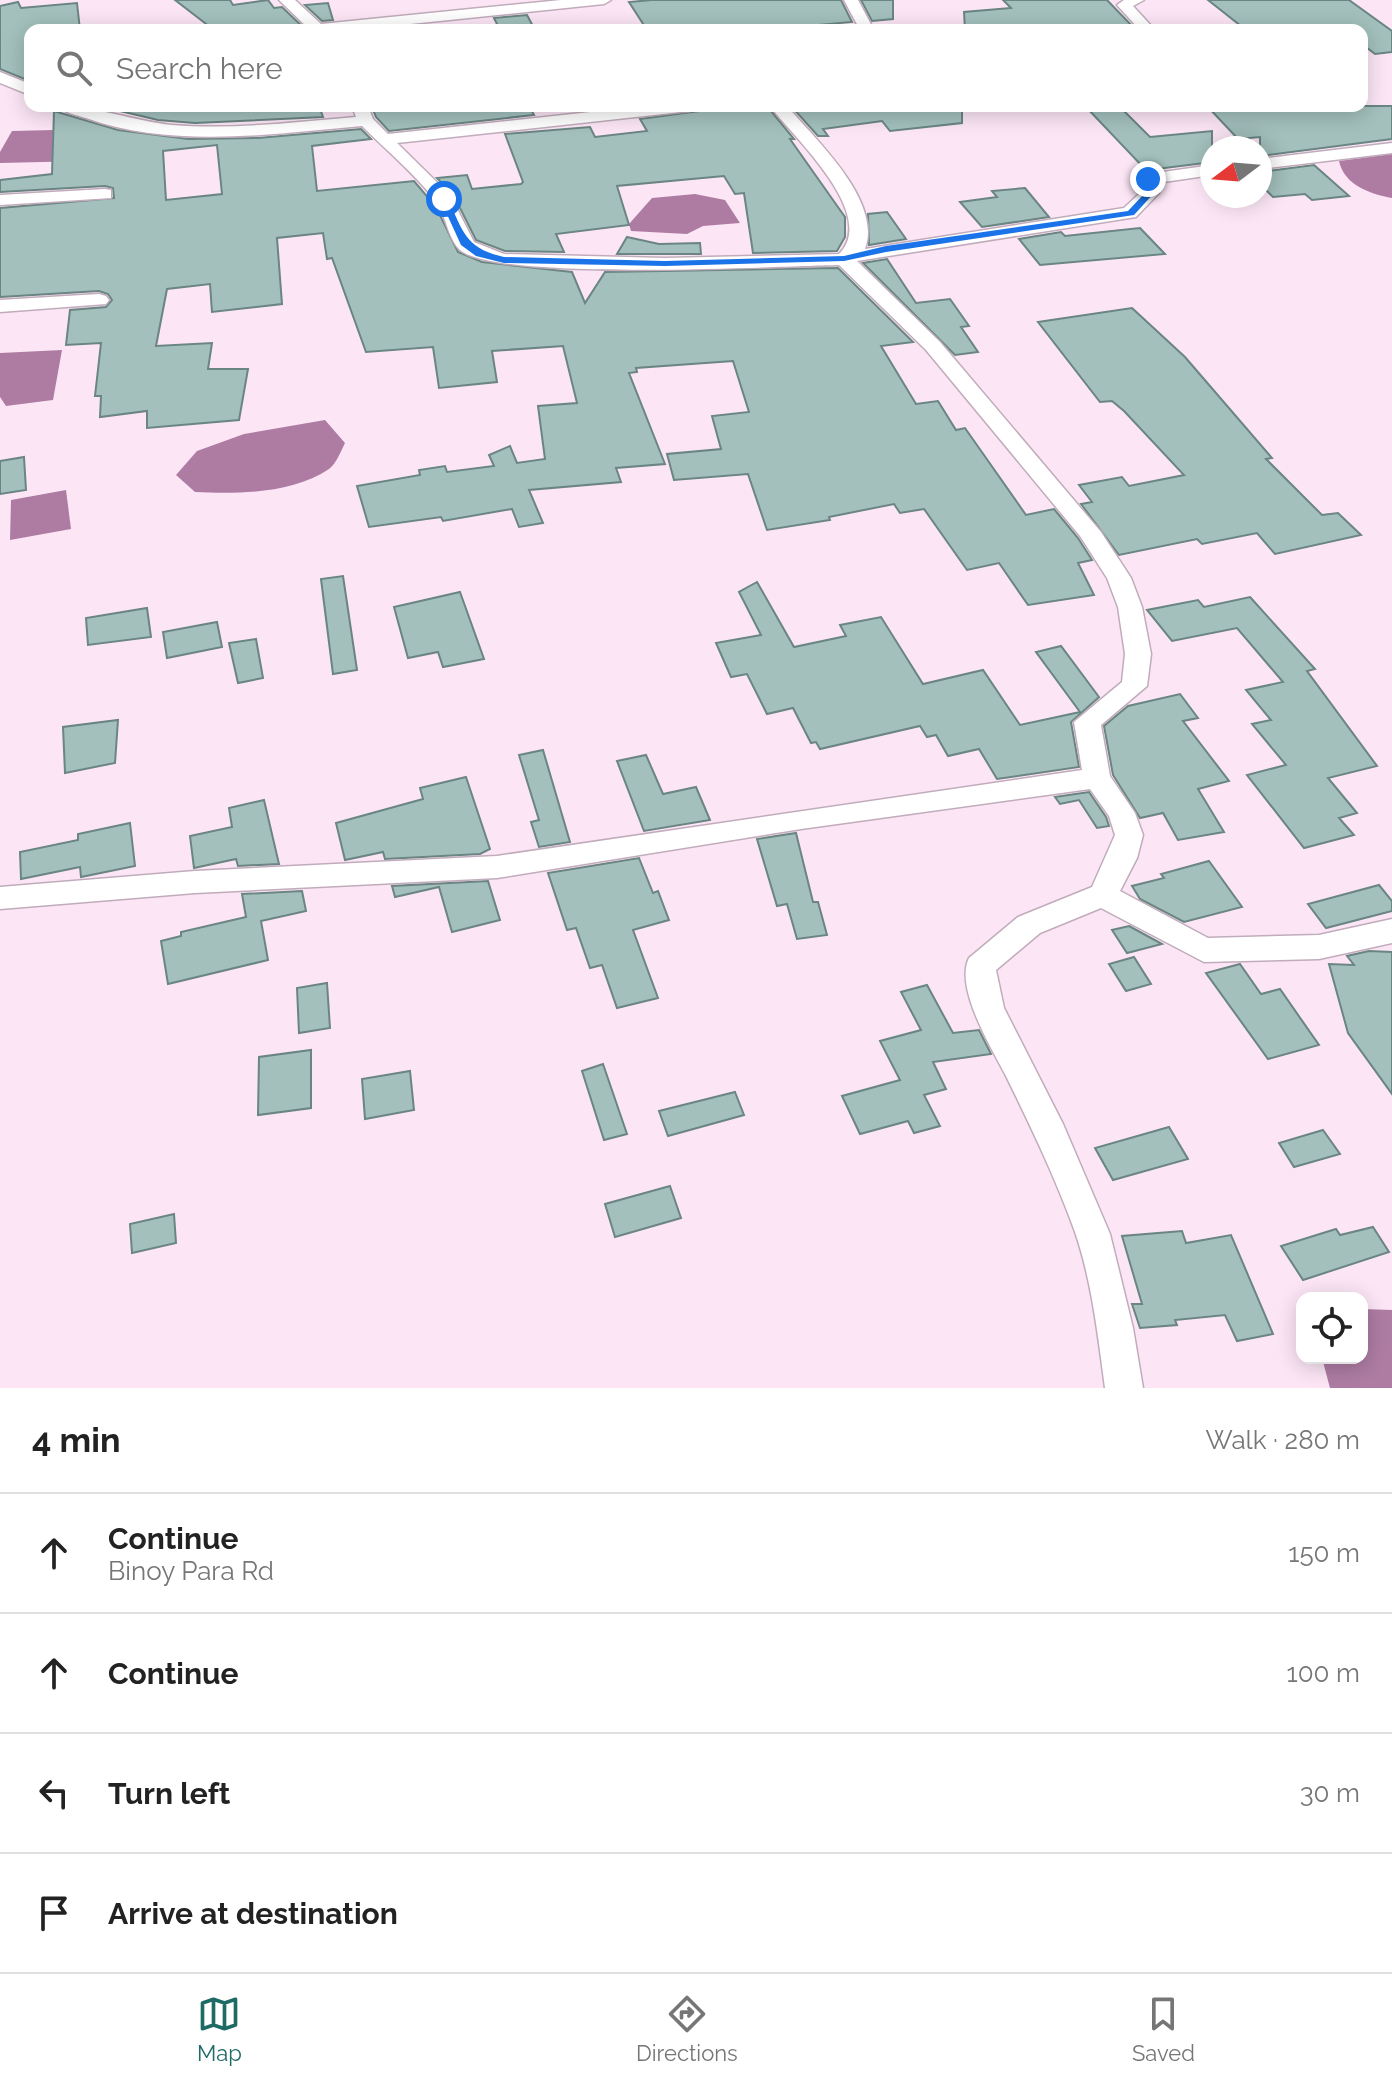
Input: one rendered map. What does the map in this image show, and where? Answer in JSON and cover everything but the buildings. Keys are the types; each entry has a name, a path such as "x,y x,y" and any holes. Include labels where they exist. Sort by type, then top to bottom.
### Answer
{"street":[{"path":"286,0 313,24"},
{"path":"368,24 604,0"},
{"path":"851,0 864,24"},
{"path":"1124,2 1143,24"},
{"path":"0,77 24,87"},
{"path":"83,112 123,126 228,131 363,114 444,199 466,245 480,254 504,260 665,264 844,259 886,249 1130,213 1150,193 1148,179 1200,172"},
{"path":"387,139 635,112"},
{"path":"783,112 847,187 859,234 857,246 844,259"},
{"path":"1272,163 1392,148"},
{"path":"0,200 105,194"},
{"path":"844,259 933,346 1089,532 1119,578 1130,607 1138,654 1134,686 1087,722 1097,778 1130,823 1129,846 1103,895 1029,925 980,966 988,1008 1046,1124 1093,1234 1115,1328 1124,1388"},
{"path":"0,306 99,300"},
{"path":"0,898 195,882 497,867 801,819 1097,778"},
{"path":"1103,895 1204,950 1319,947 1392,931"}],"shaded area":[{"path":"96,129 86,161 0,163 0,152 12,131"},
{"path":"1392,154 1392,198 1359,187 1346,176 1339,161"},
{"path":"695,194 725,200 740,223 703,226 687,234 631,231 629,224 652,198"},
{"path":"62,350 53,400 6,406 0,397 0,353"},
{"path":"325,420 345,443 329,469 298,483 264,491 195,492 176,475 197,451 244,434"},
{"path":"66,490 71,529 10,540 11,500"},
{"path":"1368,1309 1392,1310 1392,1388 1330,1388 1324,1364 1368,1364"}],"route":[{"path":"444,199 466,245 480,254 504,260 665,264 844,259 886,249 1130,213 1150,193 1148,179"}]}
